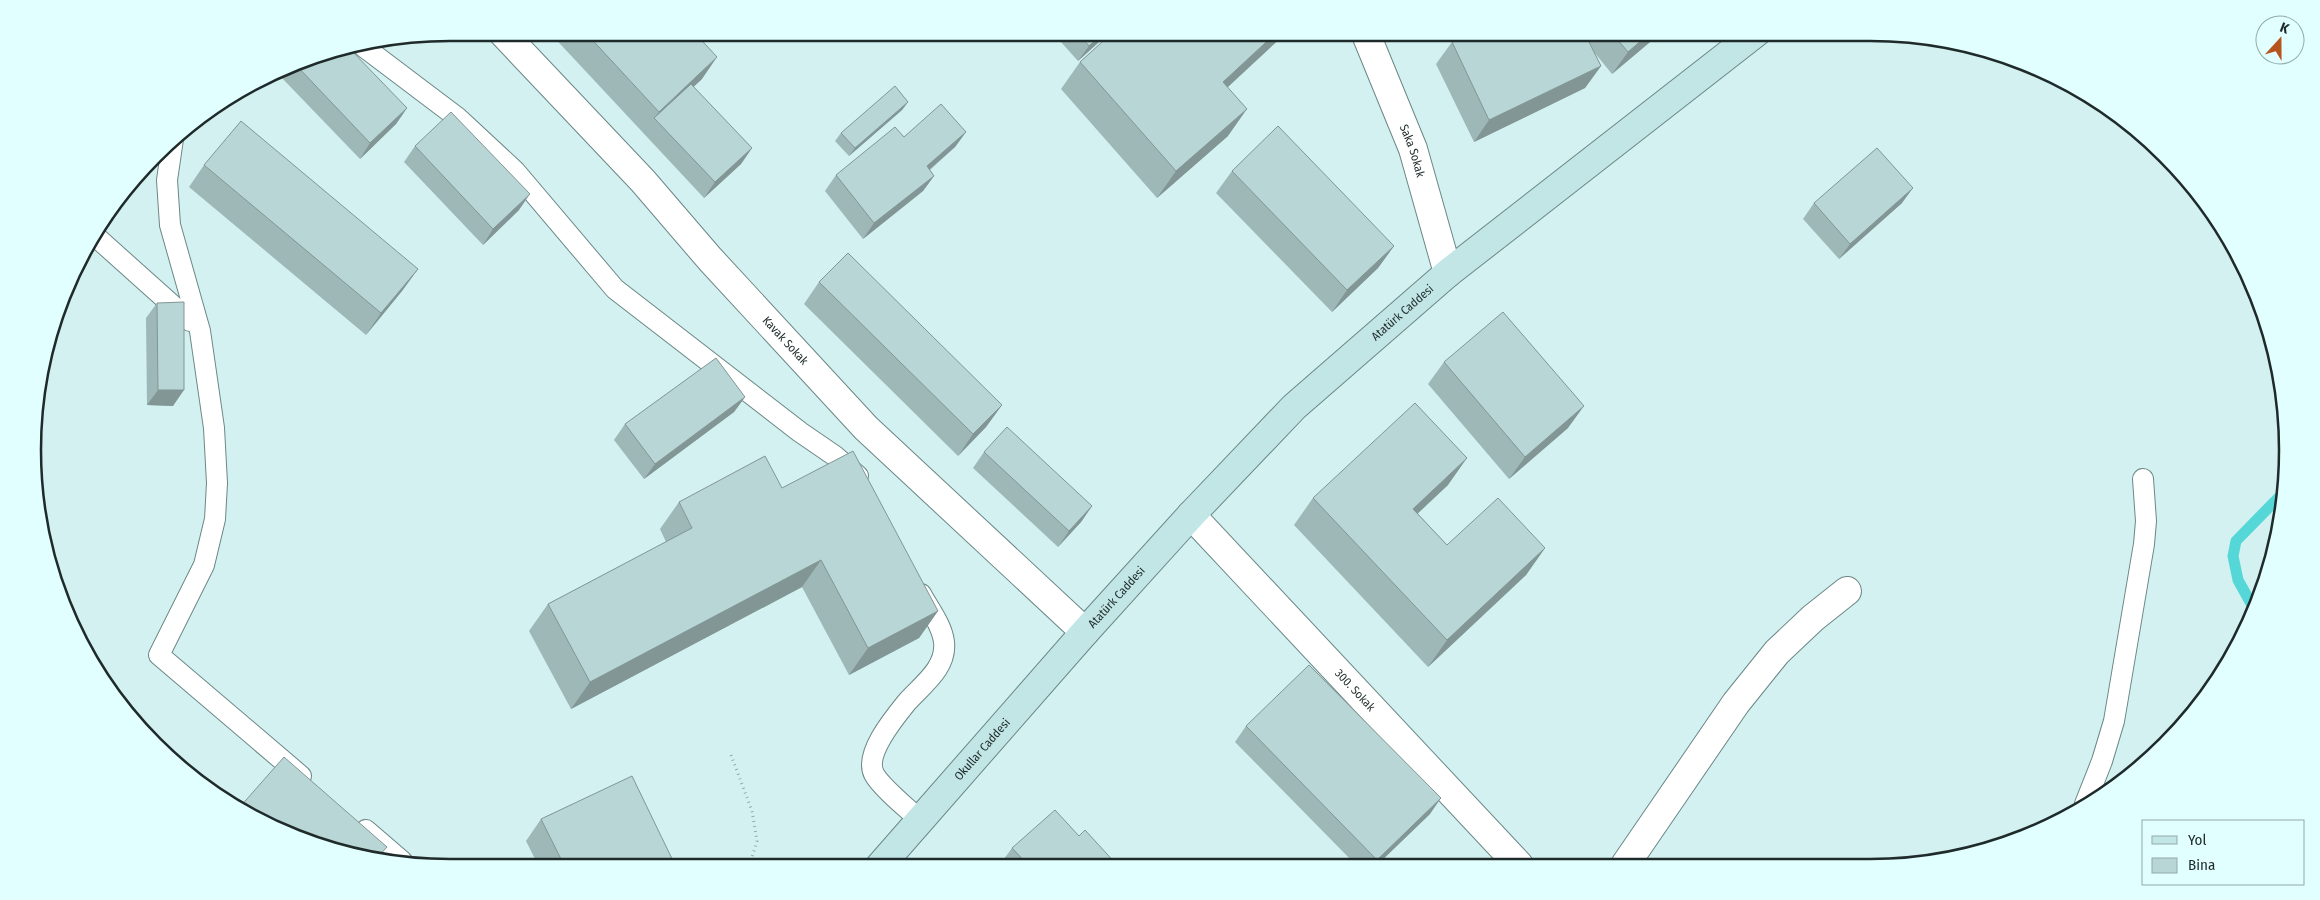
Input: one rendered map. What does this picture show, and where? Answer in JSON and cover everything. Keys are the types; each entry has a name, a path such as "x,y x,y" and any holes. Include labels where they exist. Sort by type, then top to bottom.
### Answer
{"street":[{"name":"Kavak Sokak","path":"511,41 643,181 710,258 866,428 1085,632"},
{"name":"Saka Sokak","path":"1369,41 1413,149 1448,273"},
{"name":"Atatürk Caddesi","path":"1085,632 1191,515 1294,407 1448,273 1745,41"},
{"name":"300. Sokak","path":"1191,515 1513,859"},
{"path":"1629,859 1736,703 1777,652 1813,618 1847,591"},
{"name":"Okullar Caddesi","path":"886,859 1085,632"}],"lane":[{"path":"367,50 458,118 515,171 615,289 800,432 854,471 871,492"},
{"path":"171,151 167,180 170,224 200,331 214,428 217,482 215,519 204,565 159,655 318,790"},
{"path":"100,240 200,331"},
{"path":"2088,795 2102,761 2114,721 2144,544 2146,521 2143,479"},
{"path":"911,577 939,625 944,643 943,656 938,668 907,703 874,750 870,762 875,775 920,820"},
{"path":"349,816 394,855"}],"path":[{"path":"731,755 752,811 757,841 751,859"}],"building":[{"path":"593,41 702,41 717,57 659,112"},
{"path":"1085,41 1094,41 1089,46"},
{"path":"1103,41 1267,41 1223,82 1247,109 1176,171 1080,62"},
{"path":"1588,41 1601,66 1489,120 1452,42"},
{"path":"1619,41 1641,41 1628,52"},
{"path":"354,53 407,108 370,143 300,70"},
{"path":"691,84 752,148 715,182 654,118"},
{"path":"895,86 908,102 855,148 841,133"},
{"path":"941,104 966,132 927,166 934,176 874,223 836,175 895,127 904,137"},
{"path":"451,112 530,194 493,229 415,146"},
{"path":"241,121 418,269 381,313 204,165"},
{"path":"1278,126 1394,246 1347,290 1232,171"},
{"path":"1877,148 1913,188 1850,244 1814,203"},
{"path":"848,253 1002,405 973,434 819,282"},
{"path":"184,302 184,390 158,390 157,303"},
{"path":"1503,312 1584,406 1525,457 1444,362"},
{"path":"716,358 745,397 655,464 625,424"},
{"path":"1415,403 1467,458 1413,509 1447,545 1498,498 1545,548 1447,640 1313,498"},
{"path":"1007,427 1092,506 1069,531 984,452"},
{"path":"853,451 938,611 868,648 821,560 590,682 548,604 692,528 679,502 765,456 782,488"},
{"path":"1309,665 1441,798 1376,859 1246,726"},
{"path":"284,757 387,847 382,853 344,845 294,828 244,803"},
{"path":"632,776 672,859 561,859 541,819"},
{"path":"1055,810 1079,836 1085,830 1112,859 1022,859 1012,848"}],"waterway":[{"path":"2250,601 2238,580 2233,556 2236,541 2275,501"}]}
